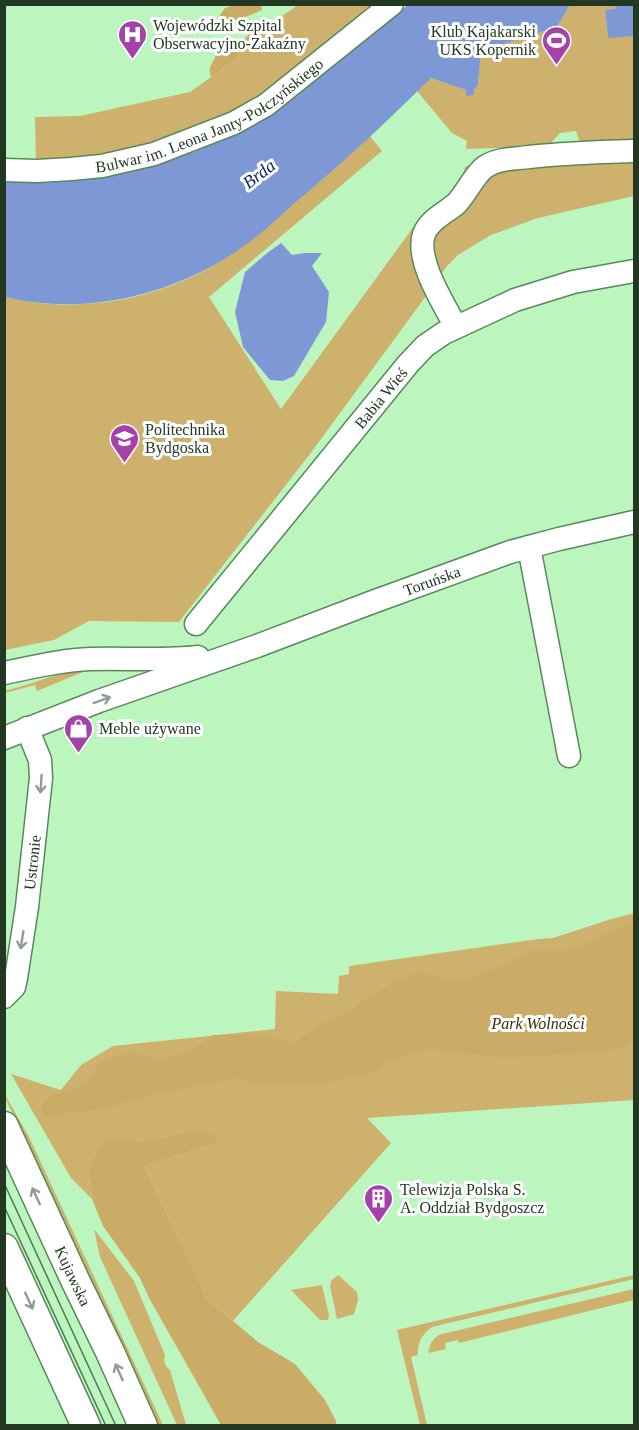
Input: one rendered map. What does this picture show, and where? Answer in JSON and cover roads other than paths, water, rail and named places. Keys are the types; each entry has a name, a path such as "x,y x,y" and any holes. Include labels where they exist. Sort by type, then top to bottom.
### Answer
{"main road":[{"name":"Kujawska","path":"4,1126 143,1425"},
{"path":"4,1248 86,1425"}],"street":[{"name":"Bulwar im. Leona Janty-Połczyńskiego","path":"4,170 102,166 154,154 234,123 266,105 392,4"},
{"path":"456,327 427,271 423,251 424,234 434,220 464,195 483,168 498,160 569,152 634,151"},
{"name":"Babia Wieś","path":"196,624 425,346 444,333 515,300 573,282 634,271"},
{"name":"Toruńska","path":"4,738 470,566 529,547 634,522"},
{"path":"529,547 569,756"},
{"name":"Toruńska","path":"4,673 74,660 162,660 232,653"},
{"name":"Ustronie","path":"4,997 14,987 16,978 41,789 41,766 27,728"}],"water":[{"name":"Brda","path":"408,5 570,5 557,27 481,51 478,85 474,90 474,95 466,96 466,90 431,78 362,144 262,232 229,256 200,273 137,296 104,302 38,303 5,297 5,176 157,163 197,151 240,131 275,110"},
{"path":"613,5 634,5 634,36 608,38 605,10 617,8"},
{"path":"281,243 292,255 322,253 312,266 329,292 326,322 294,376 283,381 270,380 243,347 235,312 245,272"}],"tram line":[{"path":"4,1183 116,1426"},
{"path":"4,1206 106,1426"}],"place":[{"name":"Wojewódzki Szpital Obserwacyjno-Zakaźny","path":"132,60"},
{"name":"Klub Kajakarski UKS Kopernik","path":"557,66"},
{"name":"Politechnika Bydgoska","path":"124,464"},
{"name":"Meble używane","path":"78,754"},
{"name":"Telewizja Polska S. A. Oddział Bydgoszcz","path":"379,1224"}],"park label":[{"name":"Park Wolności","path":"538,1023"}]}
